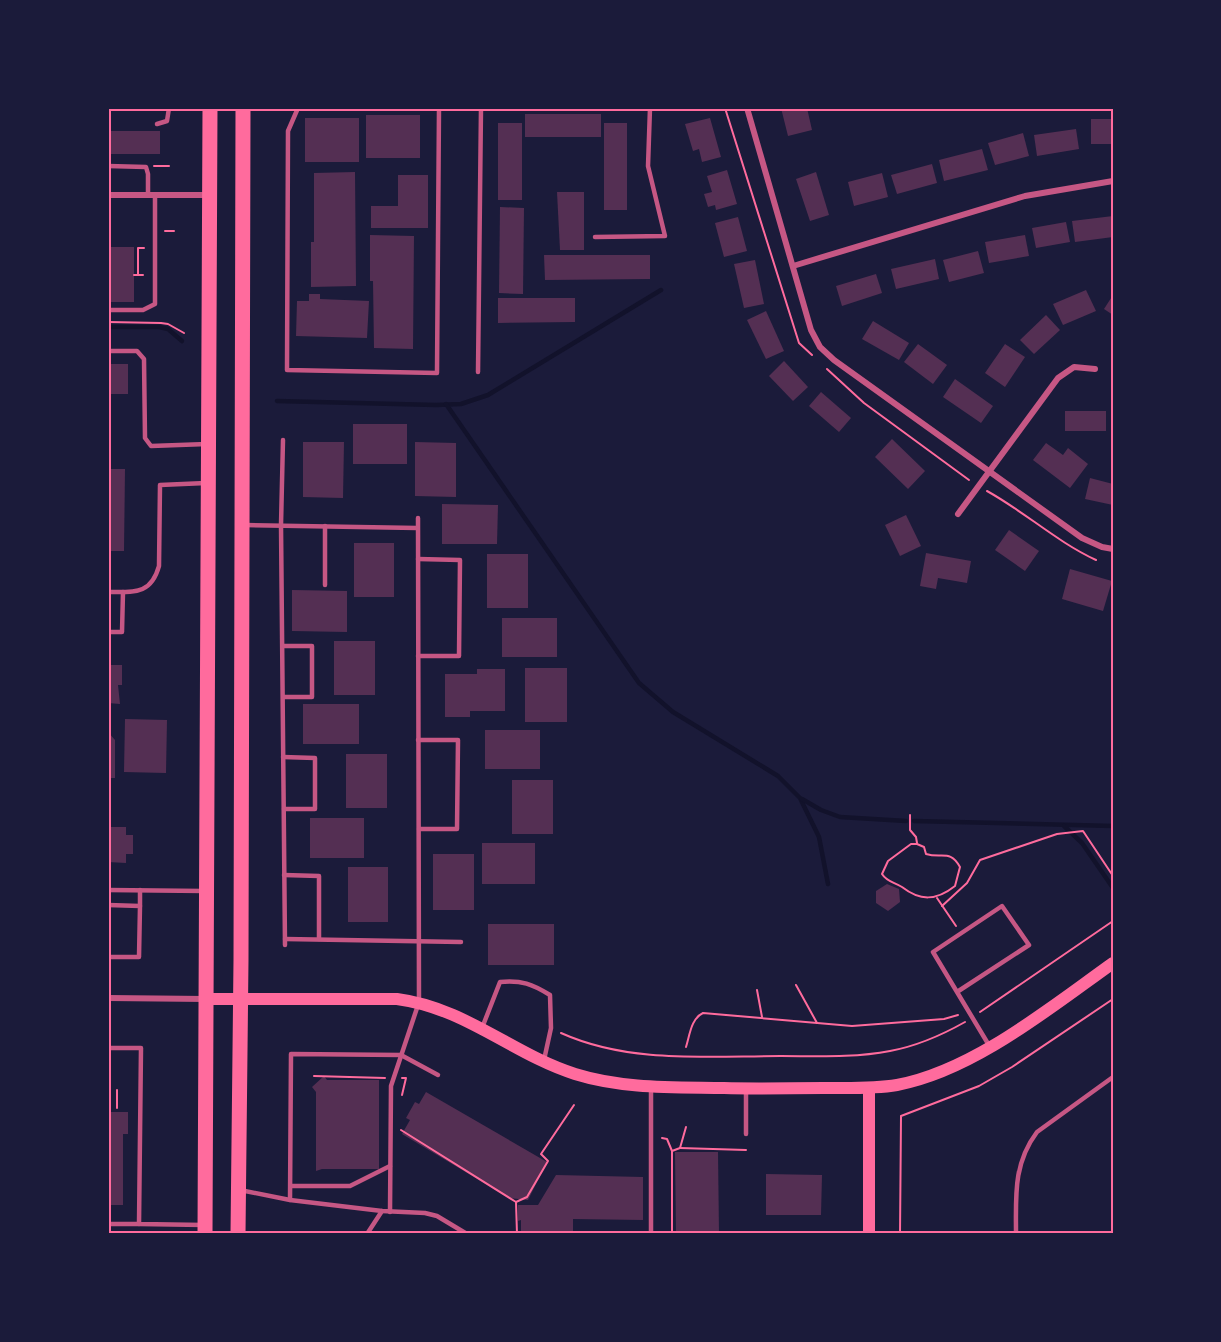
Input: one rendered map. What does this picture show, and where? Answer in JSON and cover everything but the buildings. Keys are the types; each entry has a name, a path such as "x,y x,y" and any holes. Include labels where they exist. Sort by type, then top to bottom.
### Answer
{"highway":[{"path":"205,1229 210,108"},
{"path":"238,1234 241,999 243,108"}],"main road":[{"path":"206,999 397,999 419,1002 452,1013 544,1060 583,1076 628,1085 746,1089 869,1088 898,1084 935,1073 990,1047 1113,963"},
{"path":"869,1088 869,1234"}],"street":[{"path":"747,108 811,330 820,347 834,360 1082,538 1113,549"},
{"path":"793,266 1025,196 1113,181"},
{"path":"108,195 209,195"},
{"path":"957,514 1058,378 1074,367 1095,369"},
{"path":"108,998 206,999"}],"lane":[{"path":"157,124 167,121 169,108"},
{"path":"298,108 288,132 287,370 437,373 439,108"},
{"path":"478,372 481,108"},
{"path":"595,237 664,236 648,166 650,108"},
{"path":"108,166 146,167 152,195 155,304 143,310 108,310"},
{"path":"108,351 137,351 144,359 145,438 151,446 210,444"},
{"path":"284,440 281,525 285,942 319,939 461,942"},
{"path":"108,592 134,592 143,589 156,576 159,566 160,485 210,483"},
{"path":"390,1212 390,1097 419,1002 418,518"},
{"path":"243,525 417,528"},
{"path":"325,526 325,585"},
{"path":"418,559 460,560 459,656 418,656"},
{"path":"108,632 122,632 123,592"},
{"path":"283,646 312,646 312,697 284,697"},
{"path":"418,740 458,740 457,830 419,830"},
{"path":"284,757 315,758 315,809 284,809"},
{"path":"284,875 319,876 319,939"},
{"path":"108,890 207,892"},
{"path":"108,957 139,957 140,890"},
{"path":"108,905 140,906"},
{"path":"957,992 1029,945 1002,906 933,952 957,992 971,1015 990,1047"},
{"path":"482,1028 500,982 516,980 537,988 550,995 551,1028 544,1060"},
{"path":"108,1048 141,1048 139,1224"},
{"path":"290,1200 291,1054 401,1055 416,1061 438,1075"},
{"path":"1016,1234 1016,1193 1021,1159 1028,1144 1038,1132 1113,1077"},
{"path":"651,1086 651,1234"},
{"path":"746,1089 746,1134"},
{"path":"291,1186 350,1186 390,1166"},
{"path":"238,1189 290,1200 390,1212 431,1214 467,1234"},
{"path":"367,1234 382,1211"},
{"path":"108,1224 205,1229"}],"path":[{"path":"725,108 799,343 815,358"},
{"path":"143,275 136,275 138,248 146,248"},
{"path":"108,322 168,324 184,333"},
{"path":"823,366 864,403 978,486 1008,503 1069,546 1096,560"},
{"path":"910,814 910,830 916,837 917,844"},
{"path":"942,906 967,883 980,860 1062,833 1083,831 1113,876"},
{"path":"911,844 924,847 926,854 949,855 955,858 960,867 955,886 936,897 912,895 886,880 882,874 888,861 911,844"},
{"path":"936,897 960,933"},
{"path":"561,1033 607,1050 650,1055 864,1055 911,1046 946,1033 1113,921"},
{"path":"796,985 817,1023"},
{"path":"757,990 762,1018"},
{"path":"900,1234 901,1116 979,1086 1012,1067 1113,999"},
{"path":"686,1047 693,1023 697,1016 703,1013 852,1026 971,1015"},
{"path":"314,1076 406,1078 402,1087 402,1097"},
{"path":"117,1090 117,1108"},
{"path":"516,1202 527,1197 548,1161 541,1154 574,1105"},
{"path":"680,1148 686,1127"},
{"path":"400,1129 516,1202"},
{"path":"661,1138 667,1138 672,1151 672,1234"},
{"path":"672,1151 680,1148 746,1150"},
{"path":"516,1202 517,1234"}],"waterway":[{"path":"277,401 461,404 488,395 661,290"},
{"path":"108,327 159,327 168,329 182,341"},
{"path":"446,404 639,683 673,712 778,776 800,798 819,837 828,884"},
{"path":"802,799 821,810 840,817 906,821"},
{"path":"914,821 1113,826"},
{"path":"1064,826 1082,843 1113,888"}]}
